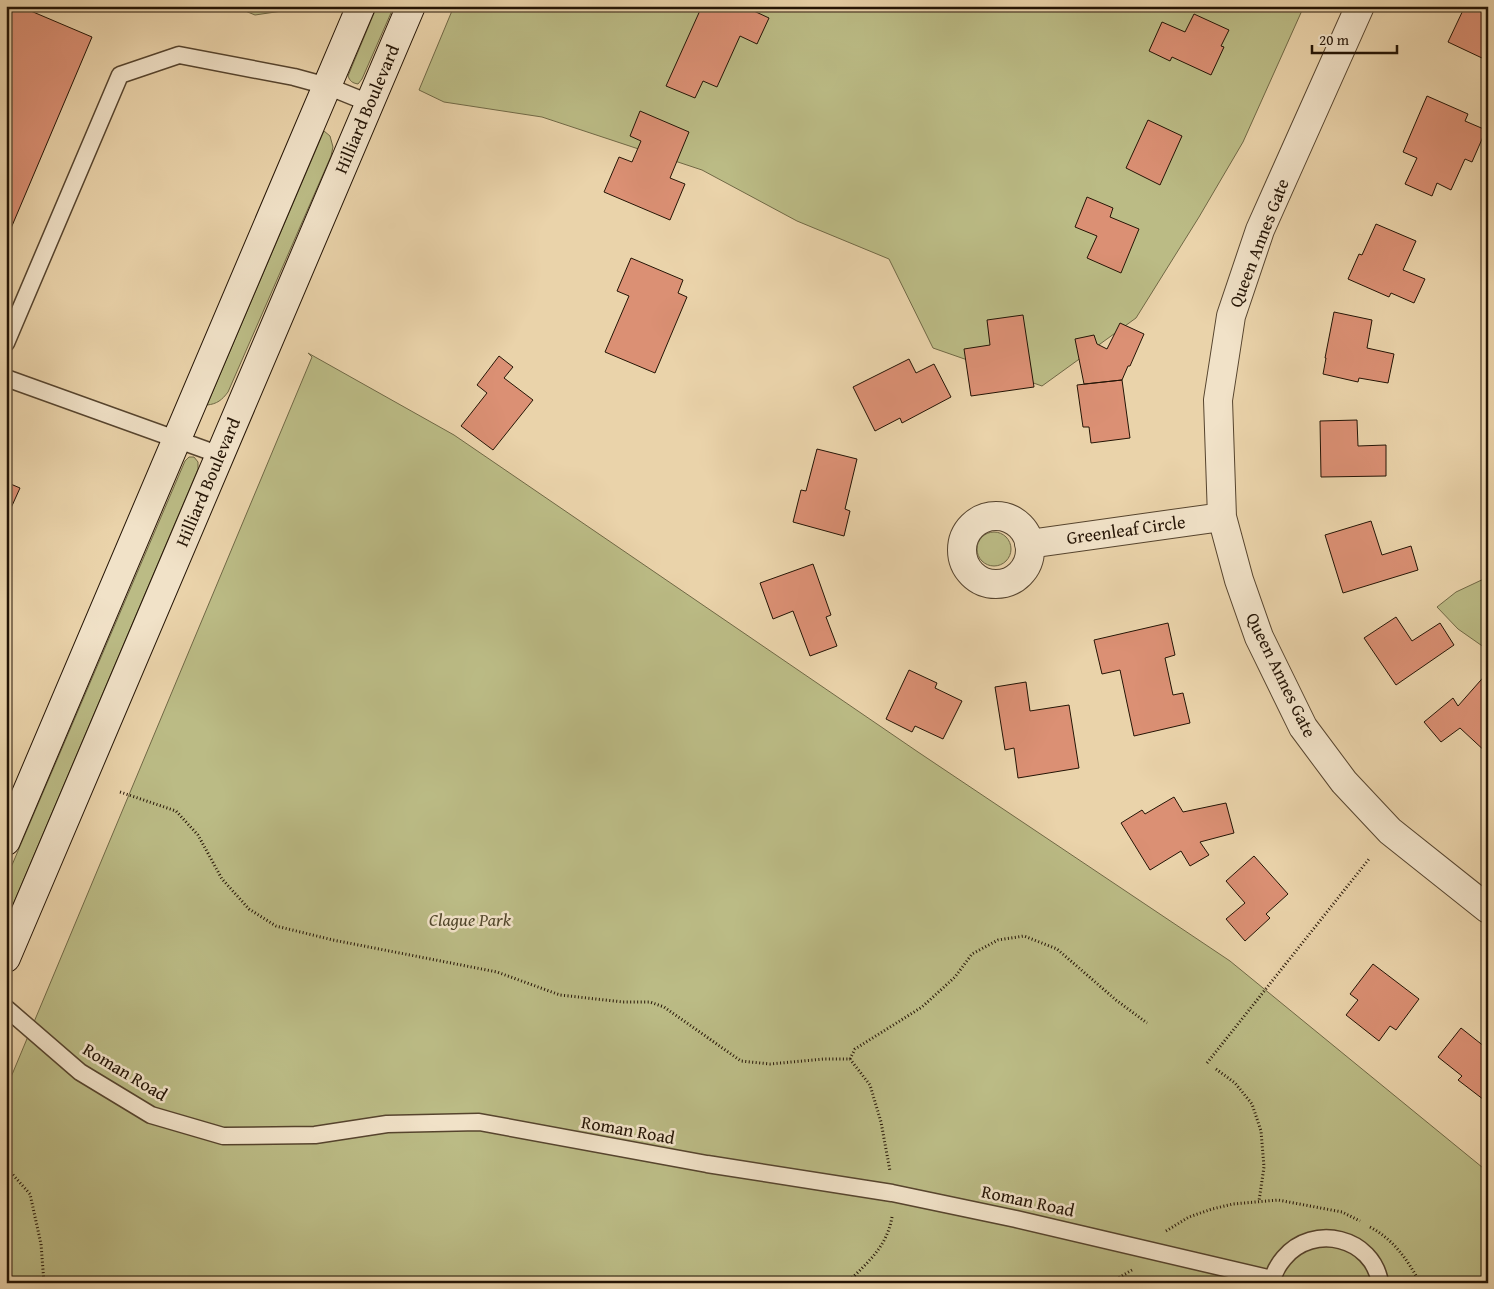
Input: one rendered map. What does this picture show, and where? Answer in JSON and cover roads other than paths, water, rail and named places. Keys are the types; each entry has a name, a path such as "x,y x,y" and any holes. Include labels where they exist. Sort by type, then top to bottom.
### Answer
{"main road":[{"path":"6,840 361,6"},
{"name":"Hilliard Boulevard","path":"6,958 410,6"},
{"name":"Queen Annes Gate","path":"1360,6 1260,230 1231,316 1218,400 1222,517 1239,580 1259,637 1303,727 1344,782 1390,832 1488,909"},
{"name":"Greenleaf Circle","path":"1030,544 1222,517"}],"lane":[{"path":"6,342 120,75 179,55 327,86 369,103"},
{"path":"6,378 220,455"},
{"name":"Roman Road","path":"6,1008 80,1072 151,1115 223,1136 315,1135 387,1124 479,1122 707,1164 892,1193 1016,1218 1272,1281 1279,1264 1289,1252 1302,1243 1317,1238 1333,1238 1348,1242 1362,1250 1373,1262 1380,1283"}],"park label":[{"name":"Clague Park","path":"470,920"}]}
